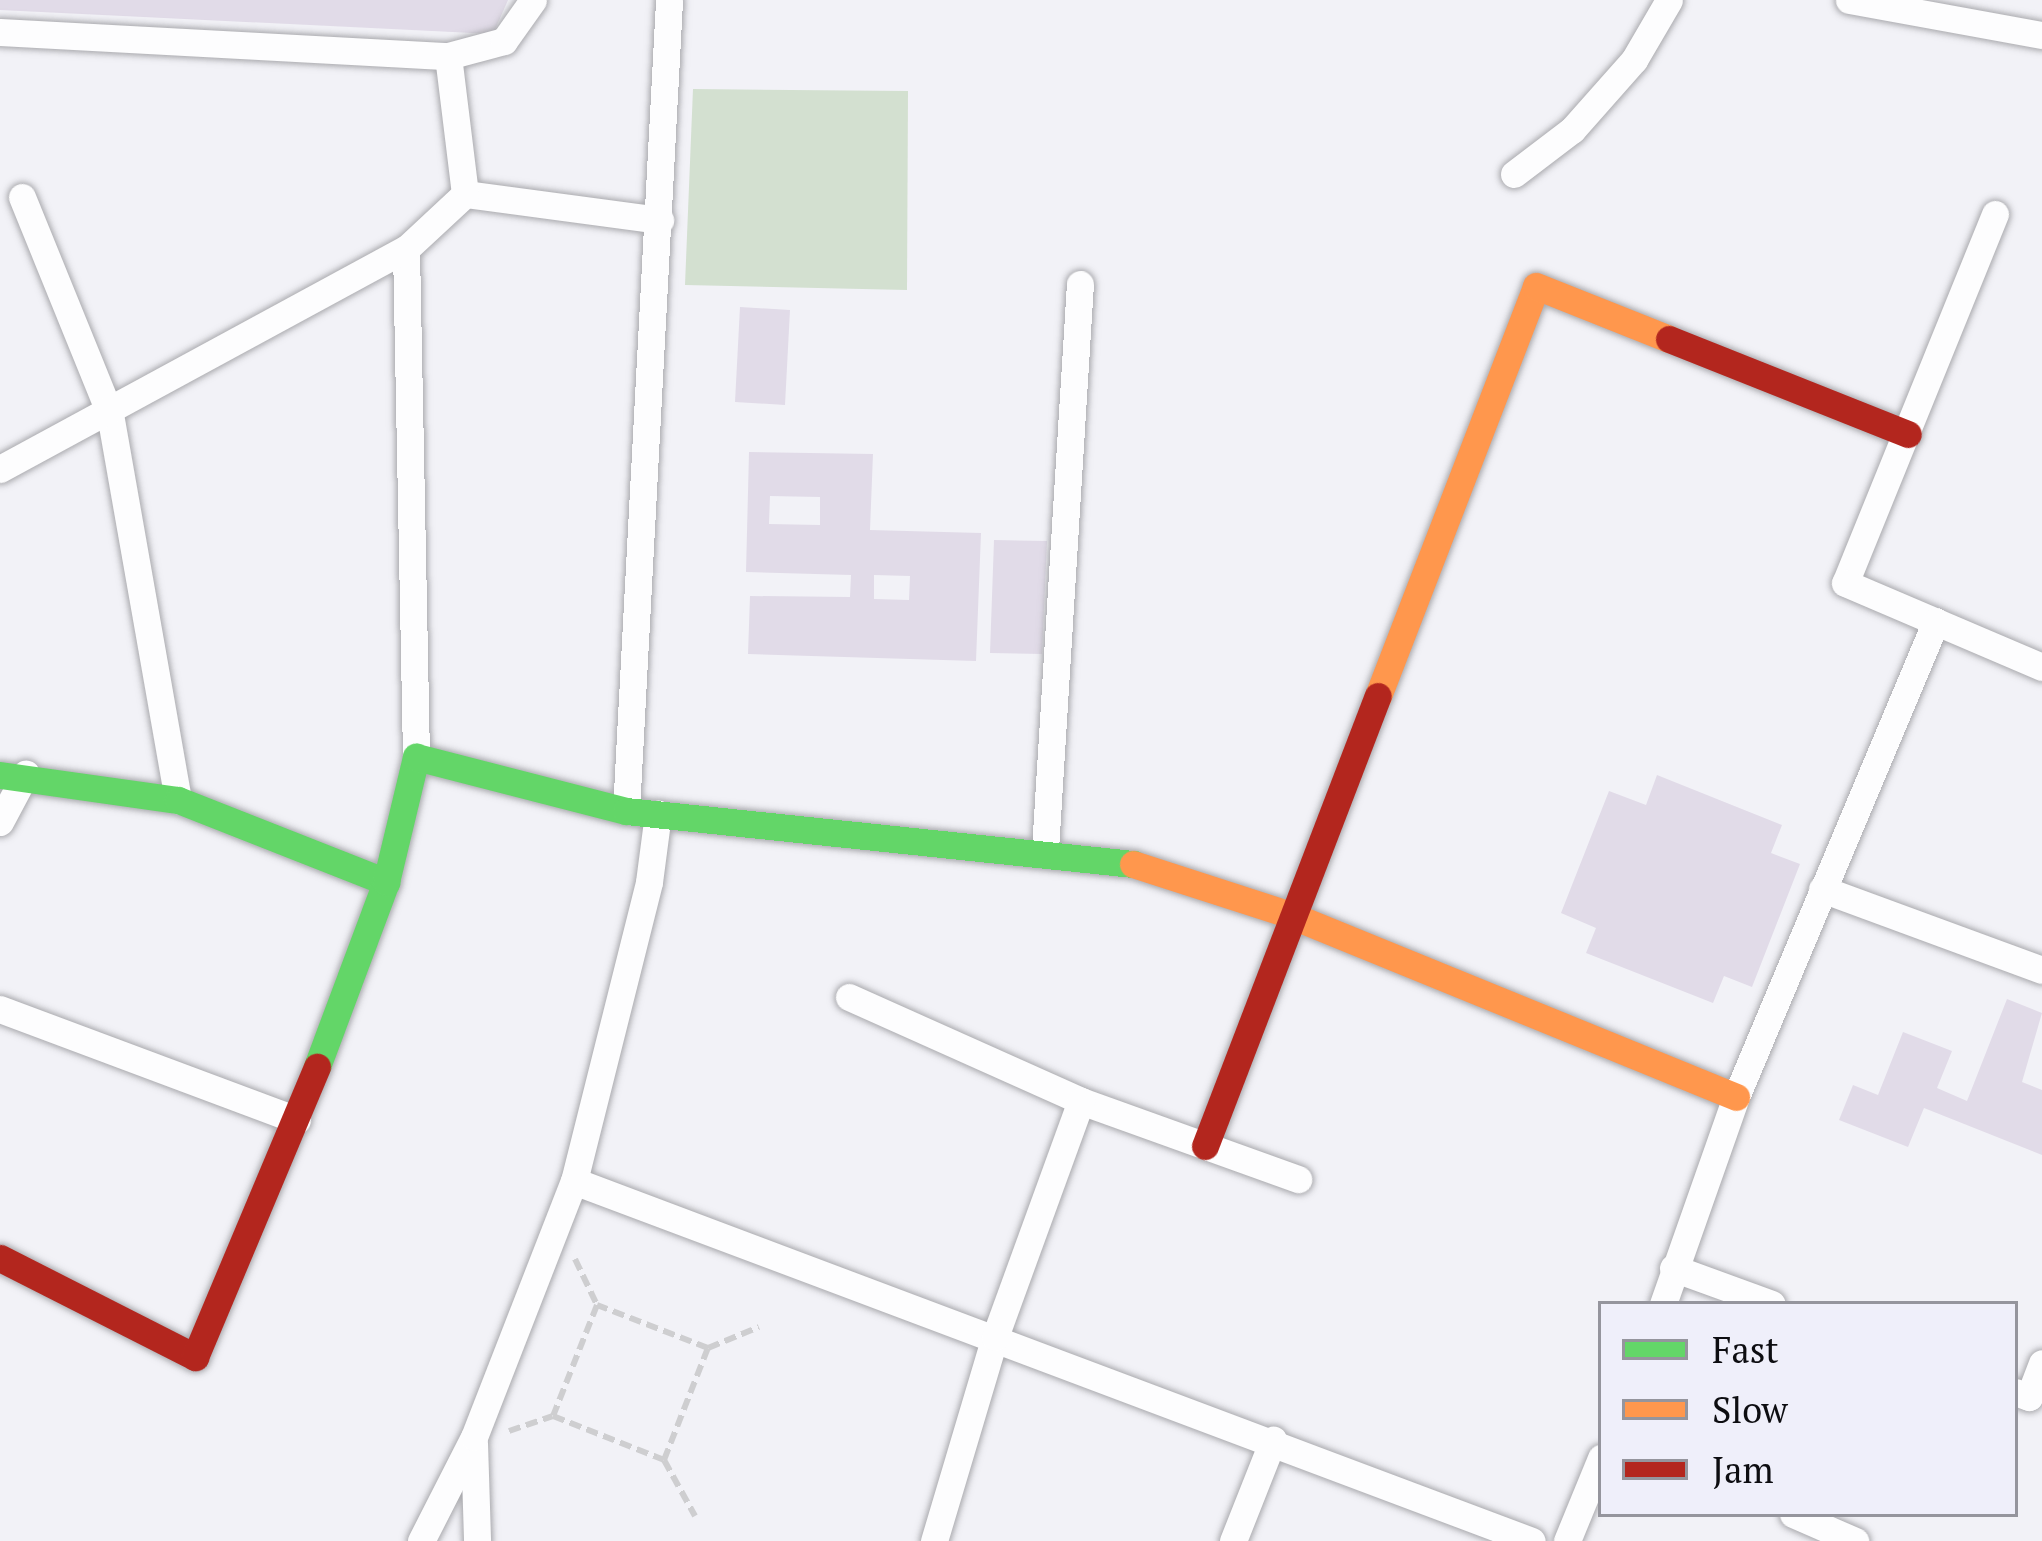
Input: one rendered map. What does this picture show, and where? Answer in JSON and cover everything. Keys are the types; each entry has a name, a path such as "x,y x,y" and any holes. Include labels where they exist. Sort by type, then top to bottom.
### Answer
{"street":[{"path":"0,32 448,56 504,41 533,0"},
{"path":"626,811 669,0"},
{"path":"1514,174 1572,130 1619,78 1669,0"},
{"path":"1849,0 2042,35"},
{"path":"448,56 465,194"},
{"path":"465,194 660,220"},
{"path":"0,469 110,415 406,249 465,194"},
{"path":"22,197 110,415 178,800"},
{"path":"1995,214 1845,583 2042,667"},
{"path":"0,1258 195,1357 297,1120 386,882 416,757 406,249"},
{"path":"1045,849 1080,284"},
{"path":"1205,1146 1288,914 1536,286 1908,434"},
{"path":"1664,1301 1736,1097 1936,621"},
{"path":"416,757 626,811 1045,849 1151,867 1288,914 1736,1097"},
{"path":"0,822 13,774 178,800 386,882"},
{"path":"421,1541 481,1437 574,1181 649,883 658,814"},
{"path":"1822,889 2042,970"},
{"path":"849,997 1081,1101 1298,1179"},
{"path":"0,1009 297,1120"},
{"path":"934,1541 995,1336 1081,1101"},
{"path":"574,1181 1532,1541"},
{"path":"1673,1268 1764,1301"},
{"path":"2018,1393 2030,1397 2042,1363"},
{"path":"477,1541 481,1437"},
{"path":"1233,1541 1273,1440"},
{"path":"1567,1541 1598,1465"},
{"path":"1800,1517 1855,1541"}],"path":[{"path":"571,1250 597,1305 708,1348 759,1327"},
{"path":"553,1416 597,1305"},
{"path":"664,1460 708,1348"},
{"path":"481,1437 553,1416 664,1460 695,1516"}],"green space":[{"path":"693,89 908,91 907,290 685,285"}],"building":[{"path":"0,0 508,0 493,34 0,10"},
{"path":"740,307 790,310 785,405 735,402"},
{"path":"749,452 873,454 870,530 981,533 976,661 748,654 750,596 850,597 851,575 746,572","holes":["770,496 820,497 820,525 769,524","874,575 910,576 909,600 874,599"]},
{"path":"994,540 1047,541 1042,654 990,653"},
{"path":"1657,775 1782,825 1771,853 1800,864 1752,987 1724,976 1713,1003 1586,953 1596,928 1561,913 1609,791 1646,805"},
{"path":"2007,999 2042,1013 2022,1082 2042,1090 2042,1155 1924,1108 1908,1147 1839,1120 1853,1085 1878,1095 1903,1032 1952,1051 1937,1088 1967,1101"}],"traffic: fast":[{"path":"386,882 416,757 626,811 1133,864"},
{"path":"0,775 178,800 386,882 317,1067"}],"traffic: slow":[{"path":"1378,696 1536,286 1669,339"},
{"path":"1133,864 1288,914 1736,1097"}],"traffic: jam":[{"path":"1669,339 1908,434"},
{"path":"1205,1146 1378,696"},
{"path":"0,1258 195,1357 317,1067"}]}
